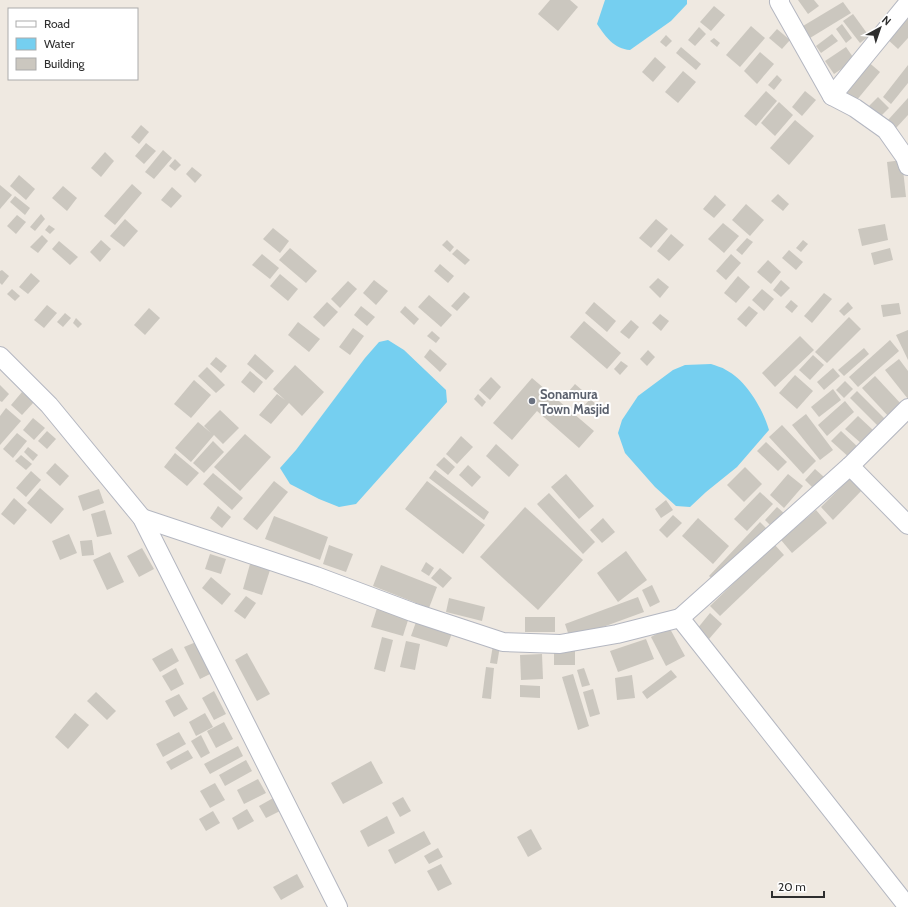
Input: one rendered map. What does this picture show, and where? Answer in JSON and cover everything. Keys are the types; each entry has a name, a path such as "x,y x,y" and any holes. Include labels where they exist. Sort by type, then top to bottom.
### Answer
{"street":[{"path":"780,0 779,2 832,96 855,108 886,130 905,157 908,166"},
{"path":"832,96 908,3"},
{"path":"0,356 48,405 142,518 338,907"},
{"path":"142,518 316,576 412,612 503,642 560,644 617,634 680,618 850,466 908,408"},
{"path":"850,466 908,525"},
{"path":"680,618 908,907"}],"water":[{"path":"605,0 687,0 687,4 671,21 630,50 619,47 610,41 597,24"},
{"path":"388,340 404,350 446,390 447,402 356,504 339,507 319,499 290,484 280,468 296,450 365,358 379,342"},
{"path":"711,364 723,368 747,388 763,413 769,430 737,467 690,507 676,506 655,487 625,453 618,433 622,420 638,396 673,370 685,365"}],"building":[{"path":"550,0 570,0 578,7 558,31 538,14"},
{"path":"798,0 814,0 819,6 808,14"},
{"path":"843,2 851,13 810,38 803,26"},
{"path":"714,6 725,15 711,31 700,22"},
{"path":"853,14 869,36 860,43 843,21"},
{"path":"908,15 908,38 898,49 886,38"},
{"path":"842,24 852,38 846,43 836,29"},
{"path":"751,26 765,38 740,67 726,55"},
{"path":"699,27 706,34 695,46 688,40"},
{"path":"777,29 790,40 782,49 769,38"},
{"path":"832,34 838,41 821,53 816,46"},
{"path":"666,35 672,41 666,47 660,42"},
{"path":"714,38 720,43 717,47 710,41"},
{"path":"681,47 701,64 696,70 676,53"},
{"path":"846,47 855,60 834,74 825,61"},
{"path":"760,52 774,64 757,84 744,71"},
{"path":"655,57 666,67 653,82 642,72"},
{"path":"866,60 880,72 856,101 841,89"},
{"path":"908,65 908,83 891,104 883,97"},
{"path":"683,71 696,82 678,103 665,92"},
{"path":"777,75 782,80 774,90 768,85"},
{"path":"766,91 777,101 756,126 744,116"},
{"path":"805,91 816,100 802,116 792,107"},
{"path":"878,97 889,108 879,118 868,107"},
{"path":"908,98 908,115 896,128 888,120"},
{"path":"779,102 793,115 775,136 761,123"},
{"path":"795,120 814,136 789,165 770,148"},
{"path":"141,125 149,132 139,144 131,137"},
{"path":"146,143 156,151 144,164 135,156"},
{"path":"163,150 172,158 154,179 145,172"},
{"path":"105,152 114,161 101,177 91,168"},
{"path":"175,159 181,165 175,171 169,166"},
{"path":"902,160 906,197 891,198 887,162"},
{"path":"192,167 202,175 195,183 186,174"},
{"path":"19,175 35,189 26,200 10,186"},
{"path":"132,184 142,193 115,225 104,216"},
{"path":"0,185 12,195 0,209"},
{"path":"63,186 77,198 67,211 52,198"},
{"path":"172,187 182,196 171,208 161,200"},
{"path":"778,194 789,204 783,211 771,201"},
{"path":"715,195 726,205 714,218 703,209"},
{"path":"15,196 30,208 25,215 10,202"},
{"path":"746,204 764,220 750,236 732,220"},
{"path":"41,214 45,219 35,231 30,227"},
{"path":"17,215 26,222 16,234 7,226"},
{"path":"125,219 138,231 124,247 110,236"},
{"path":"656,219 668,229 651,248 639,238"},
{"path":"723,223 739,236 724,253 708,239"},
{"path":"885,224 888,240 862,246 858,229"},
{"path":"49,225 55,229 50,234 45,230"},
{"path":"273,228 289,241 280,253 263,239"},
{"path":"671,234 684,245 669,261 657,251"},
{"path":"42,235 48,241 38,253 30,247"},
{"path":"747,238 753,242 742,255 736,250"},
{"path":"101,240 111,249 100,262 90,252"},
{"path":"447,240 454,247 450,252 442,245"},
{"path":"803,240 808,244 801,252 796,248"},
{"path":"59,241 78,257 70,265 52,249"},
{"path":"290,248 317,271 306,283 279,260"},
{"path":"890,248 893,260 874,265 871,253"},
{"path":"457,249 470,260 465,265 452,254"},
{"path":"789,250 803,262 796,270 782,258"},
{"path":"262,254 279,268 270,279 252,265"},
{"path":"731,254 741,263 726,280 716,271"},
{"path":"768,260 781,272 771,284 757,272"},
{"path":"440,264 454,276 448,283 434,271"},
{"path":"2,270 9,276 2,285 0,283 0,271"},
{"path":"31,273 40,281 28,294 19,287"},
{"path":"280,274 298,289 288,301 270,286"},
{"path":"738,276 750,287 736,303 724,293"},
{"path":"658,278 669,287 660,298 649,287"},
{"path":"374,280 388,291 376,305 363,293"},
{"path":"781,280 790,288 781,297 773,290"},
{"path":"348,281 357,289 340,308 331,299"},
{"path":"12,289 20,296 15,301 7,294"},
{"path":"762,289 774,299 764,311 752,300"},
{"path":"464,292 470,297 457,311 451,306"},
{"path":"824,293 832,299 812,323 804,316"},
{"path":"429,295 452,315 441,327 418,307"},
{"path":"791,300 798,306 792,313 785,307"},
{"path":"327,302 338,312 324,327 313,317"},
{"path":"594,302 616,321 607,332 585,313"},
{"path":"848,302 853,308 844,316 839,311"},
{"path":"899,303 901,314 883,317 881,305"},
{"path":"47,305 57,313 44,328 34,320"},
{"path":"361,306 375,317 367,326 354,315"},
{"path":"405,306 419,319 414,325 400,312"},
{"path":"749,306 758,313 746,327 737,319"},
{"path":"149,308 160,318 145,335 134,325"},
{"path":"65,313 71,318 63,327 57,322"},
{"path":"660,314 669,321 661,331 652,323"},
{"path":"849,317 861,329 827,363 815,352"},
{"path":"76,318 82,324 78,328 73,323"},
{"path":"631,320 639,327 629,339 620,332"},
{"path":"584,321 621,353 607,369 570,337"},
{"path":"298,322 320,339 309,352 288,335"},
{"path":"353,328 364,336 350,355 339,347"},
{"path":"908,330 908,360 896,335"},
{"path":"432,331 440,338 436,343 427,336"},
{"path":"800,336 814,350 775,387 762,373"},
{"path":"890,340 899,351 858,387 849,377"},
{"path":"864,348 869,354 844,376 838,370"},
{"path":"430,349 447,364 440,372 424,357"},
{"path":"648,350 655,357 647,366 640,359"},
{"path":"255,354 274,371 266,380 247,364"},
{"path":"813,355 824,365 810,380 799,370"},
{"path":"216,357 227,366 221,373 210,364"},
{"path":"899,359 908,371 908,399 885,370"},
{"path":"621,361 628,366 620,375 614,369"},
{"path":"295,365 324,392 302,416 289,403 271,424 259,415 277,394 285,400 273,389"},
{"path":"207,367 225,385 216,393 198,376"},
{"path":"833,368 840,376 824,390 817,382"},
{"path":"250,371 263,382 254,393 241,382"},
{"path":"795,375 813,391 797,409 779,393"},
{"path":"875,376 903,406 890,418 862,388"},
{"path":"491,377 501,387 490,400 479,390"},
{"path":"532,378 594,431 579,448 537,411 512,440 493,423"},
{"path":"194,380 211,395 191,418 174,404"},
{"path":"845,381 853,389 844,398 836,390"},
{"path":"575,384 583,391 578,398 569,391"},
{"path":"0,385 9,394 2,402 0,401"},
{"path":"833,389 841,400 819,417 811,407"},
{"path":"857,391 886,420 879,427 850,398"},
{"path":"22,392 34,402 22,415 11,405"},
{"path":"478,394 486,402 482,407 474,399"},
{"path":"590,399 598,406 592,414 584,406"},
{"path":"845,401 854,412 827,436 818,425"},
{"path":"6,408 21,421 0,445 0,416"},
{"path":"220,410 239,428 223,444 214,435 191,462 175,448 198,422 211,433 204,426"},
{"path":"806,414 833,450 820,460 792,425"},
{"path":"858,416 874,431 862,444 845,429"},
{"path":"33,418 45,428 34,440 23,430"},
{"path":"782,425 816,461 803,474 769,437"},
{"path":"47,431 56,439 47,449 38,441"},
{"path":"841,431 860,449 851,459 831,441"},
{"path":"17,433 27,441 13,458 3,449"},
{"path":"245,434 271,457 240,491 214,467"},
{"path":"461,436 473,447 457,464 446,454"},
{"path":"213,441 224,452 204,473 193,463"},
{"path":"766,442 787,462 778,471 757,451"},
{"path":"496,444 519,465 509,477 486,456"},
{"path":"28,447 38,455 33,461 24,452"},
{"path":"175,453 199,473 187,486 164,467"},
{"path":"21,455 32,464 26,470 15,461"},
{"path":"444,457 455,467 448,475 436,465"},
{"path":"55,463 69,476 60,486 46,473"},
{"path":"468,465 481,477 472,487 459,475"},
{"path":"745,467 762,484 744,502 727,485"},
{"path":"815,469 824,477 813,488 805,480"},
{"path":"435,470 489,512 484,520 429,478"},
{"path":"31,471 41,480 26,497 16,488"},
{"path":"213,473 243,498 232,510 203,484"},
{"path":"566,474 594,506 579,519 551,487"},
{"path":"788,474 803,486 784,508 770,495"},
{"path":"853,475 865,487 833,520 821,507"},
{"path":"274,481 288,492 257,530 243,519"},
{"path":"427,481 485,525 463,554 405,509"},
{"path":"40,488 64,509 51,524 27,503"},
{"path":"99,489 104,503 83,511 78,496"},
{"path":"760,492 773,504 747,531 734,519"},
{"path":"549,493 595,542 583,554 537,504"},
{"path":"14,498 27,510 14,525 1,514"},
{"path":"666,500 673,510 661,518 655,509"},
{"path":"218,506 231,517 222,528 210,518"},
{"path":"525,507 583,560 538,610 480,557"},
{"path":"777,507 785,514 772,527 765,520"},
{"path":"105,510 112,534 97,537 91,514"},
{"path":"816,510 827,523 792,553 781,540"},
{"path":"673,515 682,523 667,538 659,530"},
{"path":"274,516 328,537 320,560 265,539"},
{"path":"603,518 615,532 602,543 590,530"},
{"path":"698,518 729,546 713,564 682,536"},
{"path":"760,522 768,530 717,583 709,576"},
{"path":"69,534 77,553 60,560 52,541"},
{"path":"92,540 94,555 82,556 80,541"},
{"path":"774,544 784,555 720,616 710,606"},
{"path":"329,545 353,554 346,572 323,564"},
{"path":"142,548 154,569 139,577 127,556"},
{"path":"626,551 647,580 618,602 597,573"},
{"path":"110,552 124,582 107,590 93,560"},
{"path":"210,554 226,559 221,574 205,569"},
{"path":"426,562 434,568 429,576 421,571"},
{"path":"250,564 270,570 262,595 243,589"},
{"path":"381,565 437,587 429,608 373,586"},
{"path":"440,568 452,578 443,588 431,578"},
{"path":"211,577 231,594 222,605 202,588"},
{"path":"652,585 660,602 650,607 642,590"},
{"path":"246,596 256,603 245,619 234,611"},
{"path":"638,597 644,612 570,639 565,624"},
{"path":"449,598 485,607 482,621 446,612"},
{"path":"377,608 409,617 403,636 371,627"},
{"path":"710,613 722,624 709,639 697,629"},
{"path":"525,617 555,617 555,632 525,632"},
{"path":"416,622 452,633 447,647 411,636"},
{"path":"669,627 685,656 666,666 651,637"},
{"path":"382,637 393,640 385,672 374,669"},
{"path":"646,639 654,659 618,672 610,651"},
{"path":"406,641 420,644 415,670 400,667"},
{"path":"196,642 212,673 200,679 184,647"},
{"path":"493,645 500,646 497,664 490,663"},
{"path":"172,648 179,661 160,672 152,659"},
{"path":"554,649 575,650 575,665 554,665"},
{"path":"247,653 270,694 257,701 235,660"},
{"path":"542,654 543,679 521,680 520,655"},
{"path":"486,667 494,668 491,699 482,698"},
{"path":"176,668 184,684 171,691 162,676"},
{"path":"584,668 590,685 582,687 577,670"},
{"path":"671,670 677,677 647,699 642,692"},
{"path":"573,674 589,726 578,730 562,677"},
{"path":"632,675 635,698 617,700 615,678"},
{"path":"520,685 540,686 540,698 520,697"},
{"path":"593,689 600,714 590,717 583,692"},
{"path":"214,691 226,714 214,720 202,698"},
{"path":"96,692 116,711 107,720 87,701"},
{"path":"179,694 188,709 174,717 165,701"},
{"path":"75,713 89,725 68,749 55,737"},
{"path":"205,713 213,727 196,736 189,722"},
{"path":"224,722 233,739 216,748 207,731"},
{"path":"179,732 186,744 163,757 156,744"},
{"path":"201,735 210,753 201,758 191,741"},
{"path":"238,746 243,756 210,774 204,764"},
{"path":"188,750 193,758 171,770 166,762"},
{"path":"246,760 252,771 225,786 219,775"},
{"path":"371,761 383,783 343,804 331,783"},
{"path":"258,779 266,793 244,804 237,790"},
{"path":"215,783 225,800 210,808 200,791"},
{"path":"275,797 282,810 266,818 259,806"},
{"path":"403,797 411,811 400,817 392,803"},
{"path":"247,809 254,821 238,830 232,818"},
{"path":"213,811 220,823 206,831 199,819"},
{"path":"387,816 395,833 368,847 360,831"},
{"path":"531,829 542,849 528,857 517,837"},
{"path":"424,831 431,844 395,864 388,850"},
{"path":"438,848 443,857 429,864 424,856"},
{"path":"441,864 452,884 438,891 427,871"},
{"path":"297,874 304,887 281,900 273,887"}],"place":[{"name":"Sonamura Town Masjid","path":"532,401"}]}
